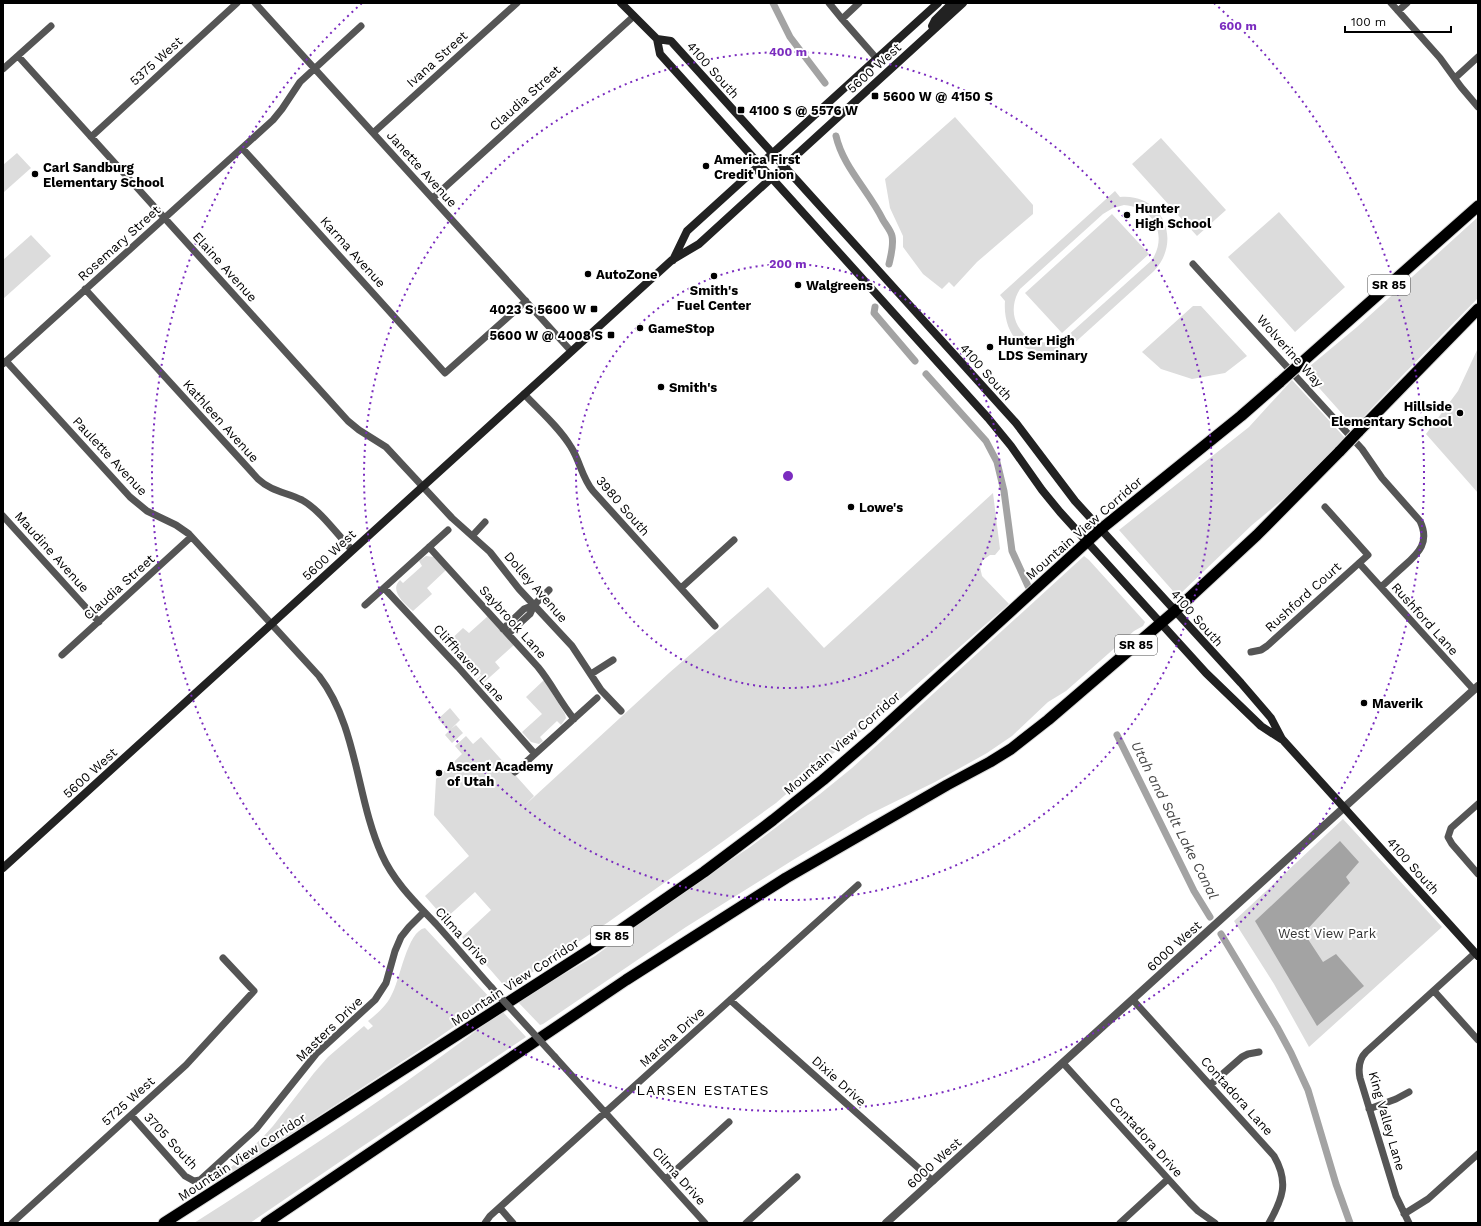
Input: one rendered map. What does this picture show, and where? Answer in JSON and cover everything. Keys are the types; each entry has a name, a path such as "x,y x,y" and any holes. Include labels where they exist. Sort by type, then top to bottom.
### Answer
{"highway":[{"name":"Mountain View Corridor","path":"164,1223 626,927 704,872 773,820 828,776 1041,585 1101,529 1241,416 1478,206"},
{"name":"SR 85","path":"266,1223 626,980 786,878 947,785 990,762 1030,735 1161,624 1257,535 1478,309"}],"main road":[{"name":"4100 South","path":"621,3 657,39 660,54 988,418 1012,446 1051,501 1087,542 1206,673 1261,726 1282,739"},
{"name":"5600 West","path":"672,260 687,232 938,3"},
{"path":"934,29 932,26 934,20 952,3"},
{"name":"5600 West","path":"3,868 571,351 672,260 699,244 963,3"},
{"name":"4100 South","path":"657,39 671,41 783,167 1016,423 1057,478 1270,718 1282,739 1477,954"}],"street":[{"name":"5375 West","path":"91,136 238,3"},
{"name":"Janette Avenue","path":"255,3 571,351"},
{"name":"Ivana Street","path":"374,133 518,3"},
{"path":"830,3 842,19 878,59"},
{"path":"842,19 859,3"},
{"path":"1391,3 1444,63 1460,88 1478,107"},
{"path":"1398,11 1407,3"},
{"name":"Claudia Street","path":"433,198 634,16"},
{"path":"3,69 51,26"},
{"name":"Rosemary Street","path":"5,362 279,114 296,86 361,26"},
{"name":"Elaine Avenue","path":"18,56 348,421 359,430 386,447 422,486"},
{"path":"1455,78 1478,57"},
{"name":"Karma Avenue","path":"242,148 445,373 526,301"},
{"name":"Wolverine Way","path":"1193,264 1362,448 1382,478 1420,521 1424,537 1420,549 1412,559 1381,587"},
{"name":"Kathleen Avenue","path":"85,289 258,480 271,489 296,498 313,508 352,550"},
{"name":"Paulette Avenue","path":"5,362 130,497 147,511 179,527 191,537 271,624"},
{"name":"3980 South","path":"524,394 567,442 576,457 586,482 593,491 715,626"},
{"name":"Dolley Avenue","path":"422,486 452,518 490,552 515,585 569,643 601,690 621,712"},
{"name":"Rushford Court","path":"1251,652 1261,650 1267,646 1368,555 1325,507"},
{"name":"Maudine Avenue","path":"3,516 99,622"},
{"path":"472,536 485,522"},
{"path":"365,605 448,530"},
{"name":"Claudia Street","path":"62,655 191,537"},
{"path":"680,588 734,540"},
{"name":"Saybrook Lane","path":"429,547 541,671 561,704 574,719"},
{"name":"Rushford Lane","path":"1359,563 1476,688"},
{"name":"Cliffhaven Lane","path":"384,588 458,667 535,754"},
{"path":"506,631 530,614 534,605 549,590"},
{"name":"Cilma Drive","path":"271,624 319,676 331,694 344,726 371,826 382,855 399,882 492,988 705,1223"},
{"path":"591,674 612,660"},
{"name":"6000 West","path":"886,1223 1476,688"},
{"path":"515,772 597,698"},
{"path":"1478,804 1453,826 1448,834 1450,842 1478,874"},
{"name":"Marsha Drive","path":"484,1223 858,885"},
{"name":"Masters Drive","path":"194,1181 204,1177 256,1129 316,1054 375,1000 386,983 395,951 401,937 424,912"},
{"name":"King Valley Lane","path":"1410,1223 1396,1196 1369,1109 1359,1073 1359,1065 1366,1052 1477,954"},
{"name":"5725 West","path":"12,1223 192,1059 254,991 223,958"},
{"path":"1434,991 1478,1040"},
{"name":"Dixie Drive","path":"730,1000 933,1181"},
{"name":"Contadora Lane","path":"1133,1000 1269,1150 1278,1163 1283,1177 1283,1192 1279,1205 1269,1223"},
{"path":"1210,1085 1240,1058 1248,1054 1259,1052"},
{"name":"Contadora Drive","path":"1063,1063 1198,1211 1215,1223"},
{"path":"1369,1109 1396,1099 1409,1092"},
{"name":"3705 South","path":"131,1115 185,1176 194,1181"},
{"path":"666,1179 729,1122"},
{"path":"1404,1214 1428,1199 1478,1154"},
{"path":"746,1223 797,1177"},
{"path":"1120,1223 1168,1179"},
{"path":"500,1208 513,1223"}],"green space":[{"path":"955,117 1033,205 1033,214 977,262 954,287 949,282 942,289 923,274 903,247 903,236 890,208 885,179"},
{"path":"1161,138 1226,210 1197,236 1132,164"},
{"path":"17,153 31,168 4,192 3,165"},
{"path":"1115,191 1120,197 1135,198 1147,203 1157,210 1164,221 1167,233 1167,246 1163,259 1154,271 1070,347 1056,352 1044,353 1032,351 1022,346 1014,338 1009,327 1005,315 1005,301 1000,295","holes":["1124,205 1143,211 1150,217 1158,232 1159,241 1157,251 1152,260 1065,338 1052,342 1041,342 1022,332 1016,323 1014,313 1015,301 1020,289 1103,214 1113,208"]},
{"path":"1279,212 1345,287 1295,332 1228,257"},
{"path":"1112,214 1149,254 1062,333 1025,293"},
{"path":"1478,217 1478,298 1354,427 1304,371 1357,327"},
{"path":"31,235 51,256 3,299 3,260"},
{"path":"1193,306 1201,306 1247,356 1225,373 1192,379 1161,369 1142,352"},
{"name":"Hillside Elementary School","path":"1478,348 1478,493 1426,434 1458,391"},
{"path":"1292,380 1345,438 1293,491 1252,525 1179,595 1173,591 1119,530 1249,427"},
{"path":"993,493 1000,549 995,555 990,555 983,560 980,567 982,576 1009,604 884,713 825,760 776,803 711,850 607,923 507,989 462,937 491,910 475,892 445,919 425,896 469,856 434,815 436,779 462,754 455,746 466,736 473,744 481,737 534,796 523,807 669,673 768,587 824,648"},
{"path":"426,556 434,557 446,570 427,588 432,594 413,611 399,597 396,588 400,580 403,583 422,566 419,561"},
{"path":"1084,556 1145,622 1143,626 1134,631 1066,691 1048,702 1012,736 987,753 935,782 868,815 793,860 686,927 543,1024 540,1025 517,1001 595,956 658,909 750,847 820,794 852,768"},
{"path":"488,616 514,645 495,662 500,668 481,685 476,680 481,675 471,664 466,668 445,645 463,628 469,633"},
{"path":"544,680 566,718 561,725 557,721 540,737 543,741 539,744 531,742 522,732 542,714 526,697"},
{"path":"450,708 460,720 451,729 456,725 463,733 452,743 445,735 449,731 438,719"},
{"name":"West View Park","path":"1343,819 1442,927 1309,1047 1274,984 1234,921"},
{"path":"425,928 492,1000 432,1042 211,1186 273,1126 328,1057 364,1026 368,1030 373,1026 368,1021 381,1010 389,1000 413,938 419,931"},
{"path":"502,1011 526,1037 250,1223 194,1223 389,1094"}],"shaded area":[{"path":"1340,841 1359,862 1346,877 1350,883 1304,933 1323,962 1336,954 1364,986 1317,1026 1255,921"}],"waterway":[{"name":"Utah and Salt Lake Canal","path":"773,3 790,37 825,83"},
{"name":"Utah and Salt Lake Canal","path":"836,136 839,147 850,169 890,230 893,239 889,264"},
{"name":"Utah and Salt Lake Canal","path":"875,307 874,313 915,361"},
{"name":"Utah and Salt Lake Canal","path":"926,374 986,441 997,462 1004,491 1012,551 1028,586"},
{"name":"Utah and Salt Lake Canal","path":"1117,735 1194,891 1210,917"},
{"name":"Utah and Salt Lake Canal","path":"1221,934 1277,1027 1308,1090 1336,1184 1350,1223"}],"place":[{"name":"5600 W @ 4150 S","path":"875,96"},
{"name":"4100 S @ 5576 W","path":"741,110"},
{"name":"America First Credit Union","path":"706,166"},
{"name":"Carl Sandburg Elementary School","path":"35,174"},
{"name":"Hunter High School","path":"1127,215"},
{"name":"AutoZone","path":"588,274"},
{"name":"Smith's Fuel Center","path":"714,276"},
{"name":"Walgreens","path":"798,285"},
{"name":"4023 S 5600 W","path":"594,309"},
{"name":"GameStop","path":"640,328"},
{"name":"5600 W @ 4008 S","path":"611,335"},
{"name":"Hunter High LDS Seminary","path":"990,347"},
{"name":"Smith's","path":"661,387"},
{"name":"Hillside Elementary School","path":"1460,413"},
{"name":"Lowe's","path":"851,507"},
{"name":"Maverik","path":"1364,703"},
{"name":"Ascent Academy of Utah","path":"439,773"}],"district":[{"name":"LARSEN ESTATES","path":"703,1090"}]}
